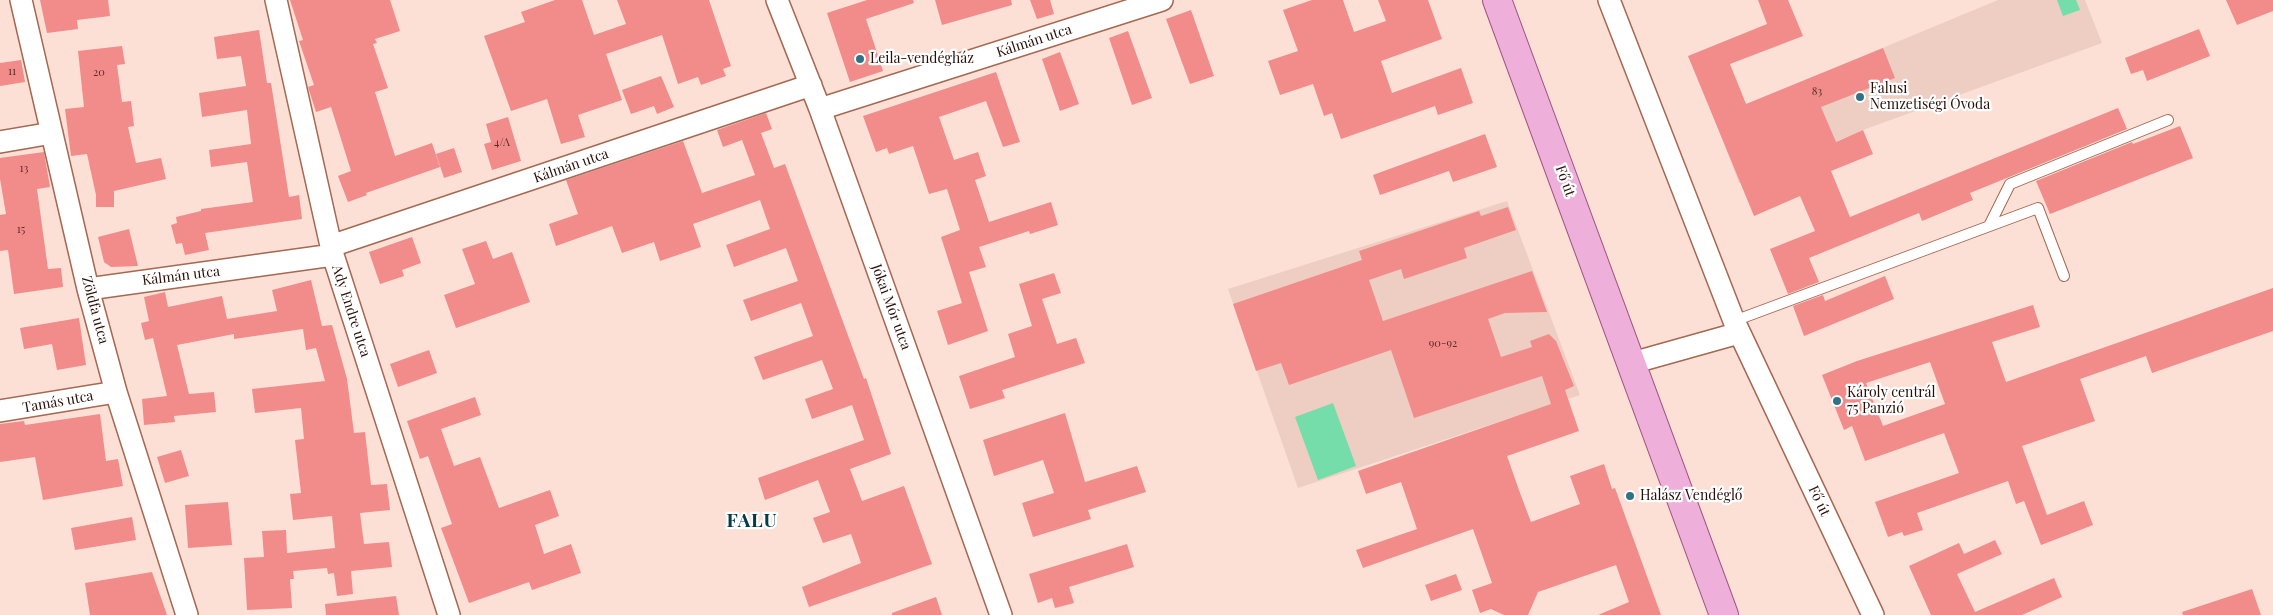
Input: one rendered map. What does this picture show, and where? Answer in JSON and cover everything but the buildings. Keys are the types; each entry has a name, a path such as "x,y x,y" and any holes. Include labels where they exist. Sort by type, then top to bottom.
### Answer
{"main road":[{"name":"Fő út","path":"1498,0 1724,615"}],"street":[{"name":"Zöldfa utca","path":"20,0 88,288 116,392 187,615"},
{"name":"Ady Endre utca","path":"276,0 332,250 449,615"},
{"name":"Jókai Mór utca","path":"777,0 820,109 1001,615"},
{"name":"Kálmán utca","path":"820,109 1162,0"},
{"name":"Fő út","path":"1609,0 1736,327 1873,615"},
{"name":"Kálmán utca","path":"88,288 332,250 811,85"},
{"path":"0,142 52,133"},
{"path":"1632,363 1736,327"},
{"name":"Tamás utca","path":"0,412 116,392"}],"lane":[{"path":"1990,224 2010,184 2168,120"},
{"path":"1736,327 1990,224 2038,208 2064,276"}],"shaded area":[{"name":"Falusi Nemzetiségi Óvoda","path":"1998,0 2085,0 2102,43 1863,130 1739,183 1714,118"},
{"path":"1507,201 1580,395 1298,488 1228,289"}],"green space":[{"path":"2057,0 2076,0 2080,10 2063,16"},
{"path":"1333,403 1356,466 1318,480 1295,417"}],"place":[{"name":"Leila-vendégház","path":"860,59"},
{"name":"Falusi Nemzetiségi Óvoda","path":"1860,97"},
{"name":"Károly centrál 75 Panzió","path":"1837,401"},
{"name":"Halász Vendéglő","path":"1630,496"}],"district":[{"name":"FALU","path":"752,521"}]}
